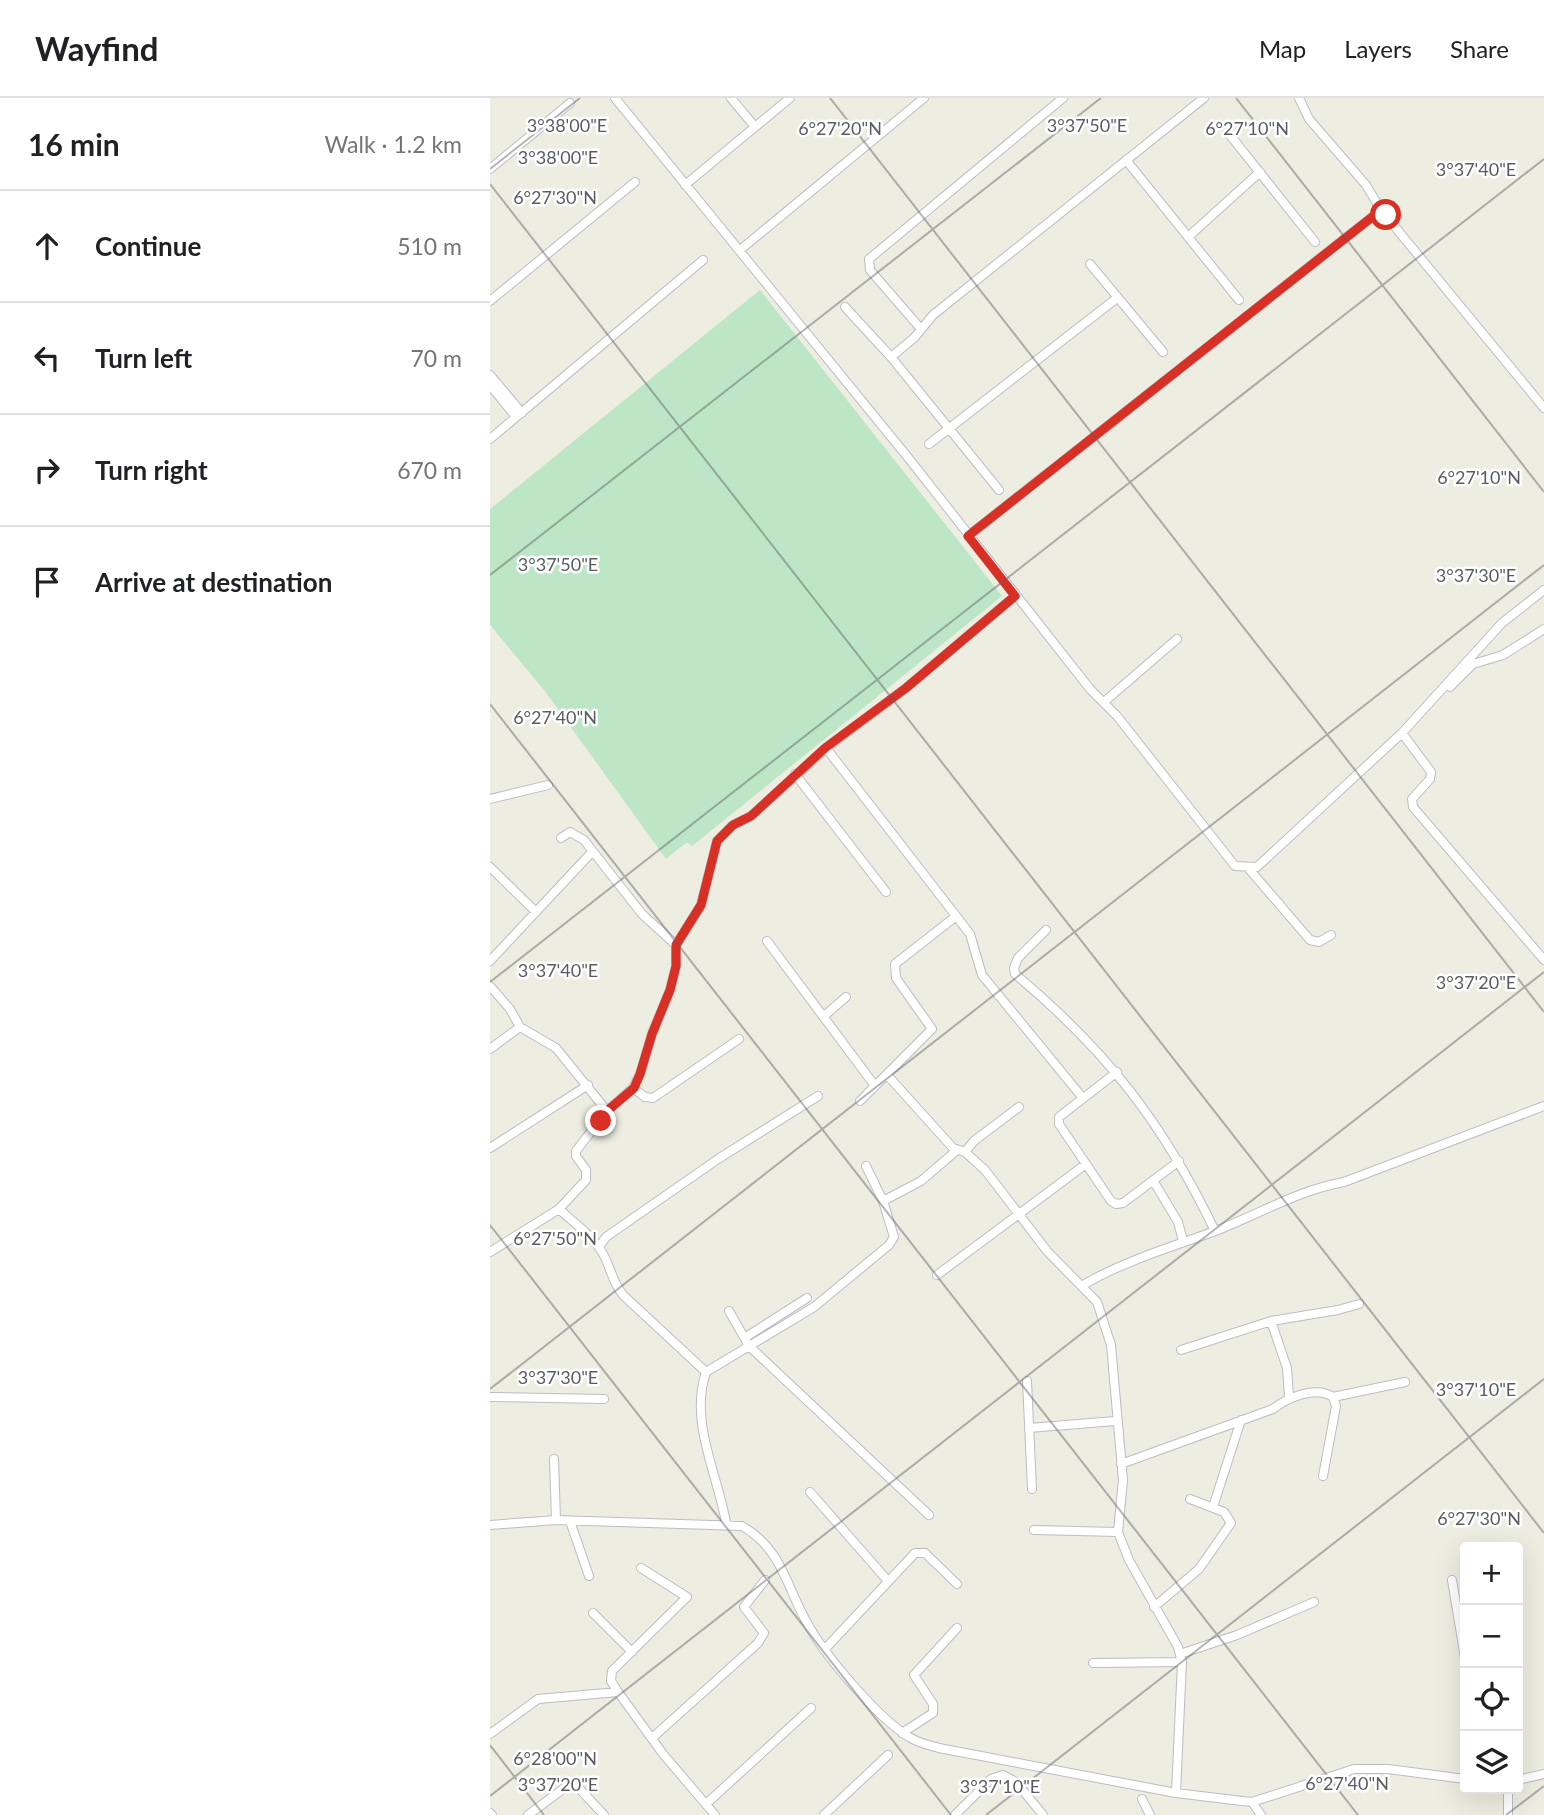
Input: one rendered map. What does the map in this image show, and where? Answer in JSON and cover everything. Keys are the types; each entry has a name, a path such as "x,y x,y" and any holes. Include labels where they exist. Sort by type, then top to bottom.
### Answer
{"street":[{"path":"614,98 740,250 1015,596 1186,802 1234,866 1248,869 1258,867 1402,733 1502,623 1544,590"},
{"path":"731,98 755,127"},
{"path":"685,185 790,98"},
{"path":"740,250 924,98"},
{"path":"921,329 870,270 869,259 1063,98"},
{"path":"891,357 933,314 1204,98"},
{"path":"1299,98 1309,119 1366,185 1381,210 1544,408"},
{"path":"490,169 570,103"},
{"path":"1230,135 1315,242"},
{"path":"1126,160 1240,300"},
{"path":"1188,237 1260,172"},
{"path":"490,301 635,182"},
{"path":"968,536 1381,210"},
{"path":"490,439 703,260"},
{"path":"1090,264 1163,352"},
{"path":"929,444 1117,298"},
{"path":"845,307 891,357 999,490"},
{"path":"490,375 519,415"},
{"path":"490,385 519,415"},
{"path":"490,1252 559,1209 586,1180 586,1170 576,1157 576,1151 607,1111 634,1088 670,990 676,966 676,945 701,905 713,846 724,833 751,816 825,748 906,688 1015,596"},
{"path":"1435,698 1453,685 1473,664 1503,655 1544,629"},
{"path":"1104,702 1177,639"},
{"path":"1402,733 1431,772 1430,779 1412,799 1413,807 1544,960"},
{"path":"825,748 973,939 982,975 1082,1097"},
{"path":"795,774 886,892"},
{"path":"490,799 548,785"},
{"path":"561,838 567,833 573,833 592,852 642,915 676,945"},
{"path":"490,961 592,852"},
{"path":"490,867 536,912"},
{"path":"1248,869 1310,940 1319,942 1331,935"},
{"path":"860,1101 933,1029 896,978 895,964 955,917"},
{"path":"1046,930 1018,958 1015,974 1049,1001 1117,1072 1148,1111 1179,1161 1215,1231"},
{"path":"767,942 797,986 824,1016 875,1086"},
{"path":"490,986 510,1009 520,1027 556,1048 607,1111"},
{"path":"824,1016 846,997"},
{"path":"490,1049 520,1027"},
{"path":"634,1088 645,1097 653,1098 739,1038"},
{"path":"1117,1072 1062,1112 1059,1124 1086,1164 1116,1204 1154,1182 1179,1161"},
{"path":"888,1076 961,1152 985,1170 1047,1251 1097,1302 1108,1332 1123,1480 1118,1532 1129,1560 1181,1658 1176,1793"},
{"path":"490,1148 588,1085"},
{"path":"598,1247 606,1237 718,1159 818,1096"},
{"path":"1083,1285 1147,1254 1215,1231 1310,1188 1344,1182 1544,1106"},
{"path":"883,1201 922,1181 1019,1107"},
{"path":"937,1275 1086,1164"},
{"path":"748,1342 814,1307 893,1241 883,1201 866,1166"},
{"path":"1154,1182 1178,1222 1183,1241"},
{"path":"559,1209 598,1247 618,1290 706,1373"},
{"path":"726,1523 705,1438 702,1385 706,1373 807,1298"},
{"path":"1181,1350 1271,1321 1359,1304"},
{"path":"729,1311 748,1342 929,1515"},
{"path":"1271,1321 1287,1368 1289,1396"},
{"path":"1027,1381 1032,1489"},
{"path":"1121,1464 1273,1409 1289,1396 1324,1393 1333,1397 1405,1382"},
{"path":"490,1397 604,1399"},
{"path":"1323,1476 1334,1427 1336,1406 1333,1397"},
{"path":"1213,1507 1241,1420"},
{"path":"1029,1428 1115,1421"},
{"path":"554,1459 556,1520"},
{"path":"810,1492 888,1581"},
{"path":"1154,1607 1199,1569 1231,1523 1224,1512 1190,1499"},
{"path":"490,1525 556,1520 726,1523 751,1531 779,1559 805,1620 861,1692 902,1733 939,1748 1176,1793 1252,1802 1354,1769 1388,1769 1460,1778"},
{"path":"569,1521 589,1576"},
{"path":"1034,1530 1118,1532"},
{"path":"825,1649 915,1553 921,1551 957,1584"},
{"path":"641,1568 687,1598 612,1671 611,1681 652,1738 715,1815"},
{"path":"652,1738 758,1643 764,1633 744,1607 765,1580"},
{"path":"1452,1580 1460,1628"},
{"path":"1093,1663 1181,1658 1314,1602"},
{"path":"593,1614 632,1652"},
{"path":"902,1733 933,1713 933,1704 914,1675 957,1628"},
{"path":"490,1734 538,1699 618,1692"},
{"path":"706,1804 811,1708"},
{"path":"824,1815 888,1755"},
{"path":"1523,1779 1544,1774"},
{"path":"955,1815 996,1775 1009,1777 1043,1815"},
{"path":"528,1815 567,1786 575,1784 604,1815"},
{"path":"1508,1794 1508,1815"},
{"path":"1142,1799 1150,1815"},
{"path":"1252,1802 1261,1815"}],"green space":[{"path":"760,290 1002,596 692,846 687,842 666,859 544,690 490,625 490,509"}],"route":[{"path":"601,1121 607,1111 634,1088 640,1074 652,1034 670,990 676,966 676,945 701,905 713,846 733,825 751,816 825,748 906,688 1015,596 968,536 1381,210 1386,215"}]}
